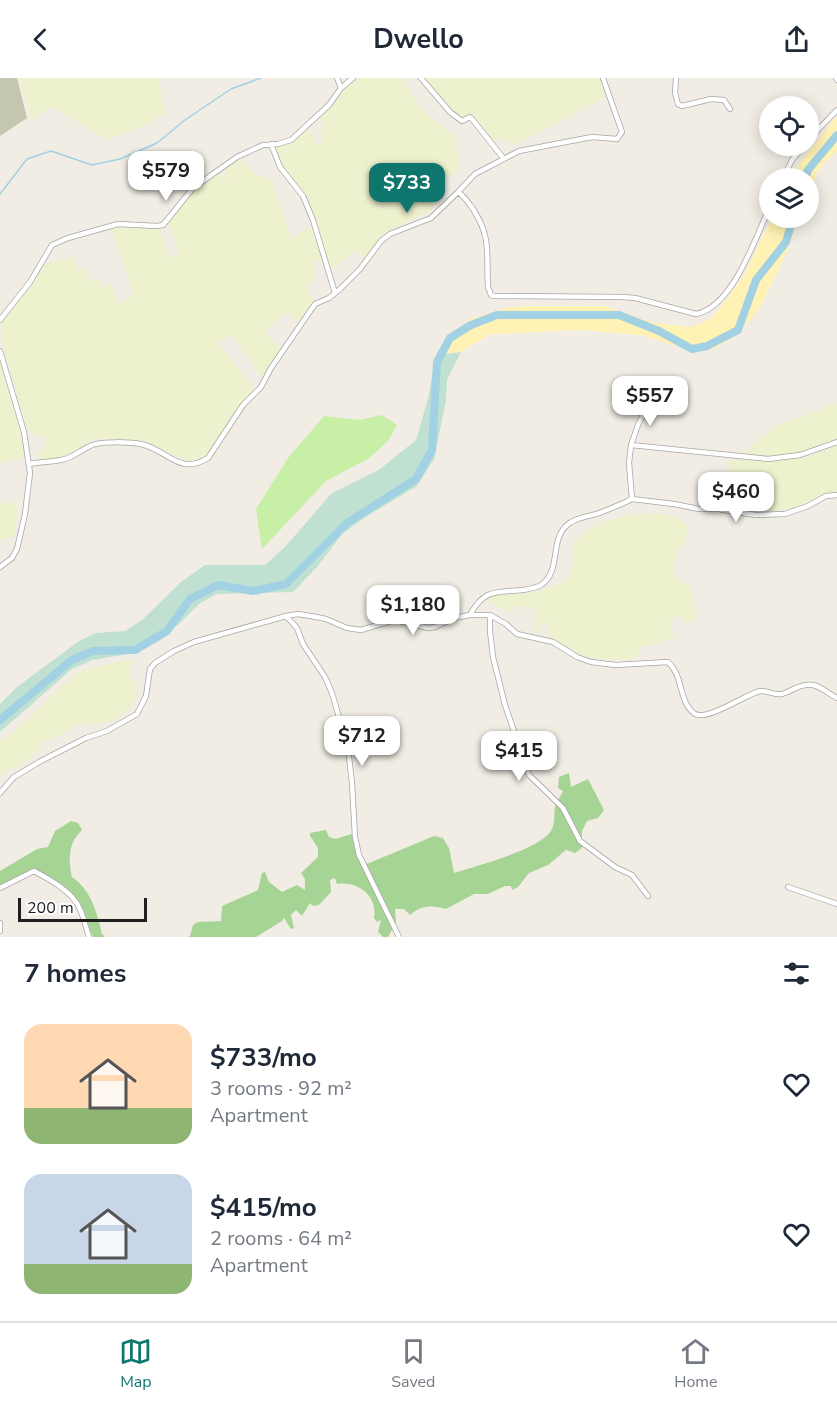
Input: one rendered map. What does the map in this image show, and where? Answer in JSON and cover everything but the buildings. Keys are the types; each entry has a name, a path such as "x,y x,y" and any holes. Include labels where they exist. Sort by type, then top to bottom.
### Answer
{"street":[{"path":"337,78 341,88"},
{"path":"0,318 30,282 52,245 68,238 118,224 163,225 193,188 237,157 263,145 279,144 291,140 329,105 341,88 353,78"},
{"path":"421,78 450,112 462,121 470,117 504,159"},
{"path":"29,464 73,457 90,446 105,444 138,444 160,451 185,465 200,463 208,458 243,405 261,387 271,368 315,304 335,293 360,269 381,241 390,234 430,218 475,174 512,154 592,137 617,139 621,136 620,125 603,78"},
{"path":"676,78 675,93 678,104 682,106 711,99 724,99 730,108"},
{"path":"819,129 837,110"},
{"path":"271,144 280,167 303,196 313,220 335,293"},
{"path":"458,192 465,196 486,234 488,287 491,295 494,296 635,298 696,314 710,309 732,285 760,228"},
{"path":"0,351 21,423 30,473 21,538 12,558 0,567"},
{"path":"632,499 629,463 632,445 649,402"},
{"path":"632,445 768,459 800,454 837,442"},
{"path":"470,615 477,600 489,593 531,589 541,585 550,575 562,530 571,521 601,513 632,499 756,515 785,514 808,506 826,496 837,495"},
{"path":"0,793 14,777 39,762 86,738 107,731 137,714 146,696 150,669 164,657 194,642 298,614 326,619 347,628 361,630 395,620 428,628 454,618 490,615 517,633 553,642 577,657 591,662 616,665 669,662 679,675 685,699 695,713 700,715 710,713 759,691 780,694 804,685 821,688 837,698"},
{"path":"490,615 493,657 505,705 529,775 562,808 580,842 615,867 632,875 648,896"},
{"path":"286,616 297,628 303,644 325,677 332,693 348,748 355,837 359,855 399,937"},
{"path":"0,888 34,871 46,877 74,899 89,937"},
{"path":"788,887 837,904"},
{"path":"0,924 0,931"}],"shaded area":[{"path":"0,78 17,78 27,118 0,136"},
{"path":"20,78 158,78 165,113 141,128 106,139 53,107 31,120"},
{"path":"358,78 402,78 430,118 455,135 459,172 437,184 432,209 381,235 364,258 354,251 338,266 330,267 319,259 313,263 315,280 306,287 315,301 299,322 287,313 265,331 280,350 262,378 232,336 217,341 254,389 205,456 190,462 145,441 90,439 83,447 63,456 38,462 35,451 45,449 46,437 29,432 10,371 2,339 1,321 45,263 73,257 78,270 83,268 91,282 99,279 102,287 112,284 117,303 134,295 111,227 158,227 171,258 180,255 168,222 192,190 220,173 226,179 229,176 224,170 241,158 255,175 272,179 291,239 313,225 303,193 280,163 274,146 290,145 308,128 317,144 324,141 320,130 325,126 319,117 343,90"},
{"path":"425,78 601,78 608,96 514,145 511,140 504,141 501,137 492,142 470,115 461,119"},
{"path":"461,352 447,380 446,400 434,459 417,486 342,534 317,567 293,592 216,594 199,604 157,642 128,654 93,660 72,669 0,732 0,704 17,687 79,641 96,633 125,631 142,620 181,582 205,565 265,565 285,547 332,493 380,469 416,440 428,399 436,355"},
{"path":"0,354 26,457 0,463"},
{"path":"837,403 837,440 796,453 771,456 743,453 774,427"},
{"path":"837,446 837,492 789,510 748,510 740,506 736,489 738,486 730,475 728,462 731,459 768,461 808,457"},
{"path":"18,502 15,536 0,540 0,504"},
{"path":"658,513 680,518 687,526 686,541 675,555 674,576 679,582 689,584 691,587 696,615 695,619 686,624 679,616 672,618 669,622 673,638 643,646 634,659 609,660 585,657 549,638 550,631 544,622 538,633 534,633 535,614 531,607 515,608 511,613 489,602 490,596 538,592 566,581 572,571 574,543 584,532 605,521 630,515"},
{"path":"132,661 129,671 138,692 128,710 110,722 81,723 41,743 37,753 19,767 5,771 0,778 0,742 36,712 56,690 84,669"}],"green space":[{"path":"382,415 397,425 388,441 368,459 326,481 262,549 256,509 288,458 324,416 359,420"},
{"path":"569,773 571,787 588,779 604,810 598,818 587,821 582,831 582,848 575,853 566,850 548,865 529,873 518,887 512,890 511,886 505,886 488,894 474,894 446,909 427,907 418,909 410,915 404,909 395,909 396,922 388,937 383,937 378,932 381,920 377,922 374,918 373,903 370,897 352,885 337,884 335,878 330,880 331,892 319,905 313,906 310,903 302,916 296,910 291,915 294,928 291,929 284,918 256,937 188,937 193,925 198,922 221,921 222,906 258,890 262,873 265,872 269,882 282,892 297,885 305,890 305,879 301,873 318,857 318,848 310,833 326,830 329,837 335,839 352,834 362,866 434,836 443,838 449,848 454,873 520,851 544,838 551,831 556,804 563,791 558,788 559,777"},
{"path":"71,821 78,823 82,830 74,840 70,852 72,877 89,895 105,937 93,937 79,902 44,874 34,869 0,886 0,871 37,849 48,847 55,831"}],"sand":[{"path":"837,116 837,152 819,171 819,168 797,168 805,156 819,156 819,139"},
{"path":"767,228 795,228 784,258 760,307 732,338 716,348 703,351 640,335 581,330 491,334 461,352 436,355 470,319 506,308 604,306 654,323 692,327 712,318 743,277"}],"waterway":[{"path":"0,194 27,159 51,151 92,165 120,159 157,143 185,120 231,89 261,78"},
{"path":"810,168 837,135"},
{"path":"0,720 72,660 93,651 135,650 167,631 190,599 218,585 253,591 286,584 347,523 416,479 432,450 437,362 450,338 471,325 497,315 619,315 659,331 692,349 707,346 738,330 756,280 786,242 790,228"}]}
